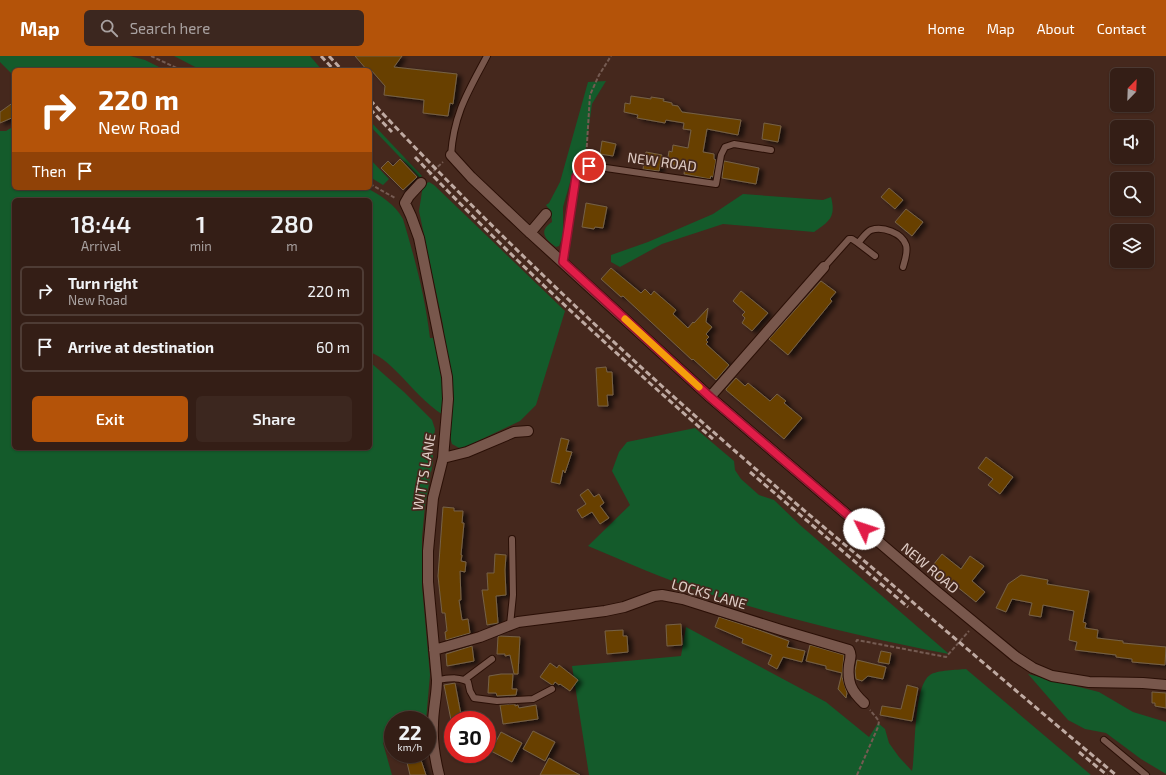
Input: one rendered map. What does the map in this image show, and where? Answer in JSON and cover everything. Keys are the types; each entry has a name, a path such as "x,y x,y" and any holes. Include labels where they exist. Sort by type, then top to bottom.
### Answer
{"street":[{"name":"NEW ROAD","path":"448,158 471,177 530,233 710,397 975,624 1016,657 1033,668 1052,676 1089,682 1143,683 1166,686"},
{"path":"405,203 409,196 421,183"},
{"name":"WITTS LANE","path":"405,203 412,216 419,238 447,377 448,399 443,458 433,498 428,544 428,582 437,680 437,695 433,725 434,748 439,775"},
{"path":"530,233 546,214"},
{"path":"710,397 824,267"},
{"path":"443,458 468,452 514,432 528,432"},
{"name":"LOCKS LANE","path":"434,650 480,637 524,621 605,611 662,595 683,598 781,630 845,648 850,652"},
{"path":"850,652 849,681 855,695 864,703"}],"lane":[{"path":"448,158 457,116 464,98 487,56"},
{"name":"NEW ROAD","path":"585,166 716,184 722,152 728,145 734,144 770,150"},
{"path":"563,262 576,177 579,170 585,166"},
{"path":"858,243 871,230 884,230 895,233 902,238 906,245 903,267"},
{"path":"824,267 849,239 852,239 875,256"},
{"path":"510,625 513,596 512,540"},
{"path":"464,680 492,659"},
{"path":"437,680 457,678 464,680 468,682 473,696 477,699 497,701 533,699 552,689"},
{"path":"1104,740 1146,775"}],"path":[{"path":"151,56 177,68"},
{"path":"585,166 590,95 599,75 612,56"},
{"path":"421,183 448,158"},
{"path":"372,185 405,203"},
{"path":"850,652 857,640 946,657 975,624"},
{"path":"858,775 878,727 879,721 864,703"}],"green space":[{"path":"0,56 130,56 145,60 161,68 12,68 12,75 0,62"},
{"path":"174,56 310,56 320,68 197,68"},
{"path":"606,81 592,104 584,162 575,165 563,207 563,236 559,246 556,247 546,238 544,232 548,225 552,222 551,212 546,205 549,203 560,182 588,82"},
{"path":"372,123 422,176 420,178 372,128"},
{"path":"12,127 12,190 370,190 392,205 403,219 419,278 430,338 441,338 444,337 443,325 419,211 423,185 429,182 434,185 565,311 536,405 520,421 461,449 452,444 450,437 450,419 424,400 388,363 372,353 372,198 12,198 12,450 372,450 372,364 404,392 432,420 435,429 433,462 425,505 422,538 422,586 430,675 427,711 384,711 384,763 389,763 392,775 0,775 0,131 6,131"},
{"path":"372,161 389,179 383,185 372,178"},
{"path":"743,194 823,200 831,197 833,209 828,221 814,232 723,224 662,244 620,267 611,262 611,255 648,242 713,214"},
{"path":"695,428 734,461 735,470 741,479 759,495 774,500 800,525 949,654 825,627 733,601 674,582 588,546 630,505 612,471 619,452 627,442"},
{"path":"686,627 826,702 869,737 878,723 885,729 889,743 912,771 918,705 925,681 933,673 947,670 966,669 1091,775 589,775 572,666 681,656"},
{"path":"1028,674 1099,692 1133,712 1166,722 1166,774 1141,759 1106,733 1085,729 1068,720"}],"building":[{"path":"355,56 402,56 394,67 457,74 453,104 450,103 448,116 423,113 424,100 384,95 385,86 372,71 372,68 365,68"},
{"path":"631,96 664,99 663,101 678,106 682,112 741,120 738,135 707,129 703,152 714,154 714,159 716,160 713,177 711,176 710,179 684,174 685,167 667,164 669,151 672,152 673,145 688,148 691,130 683,129 684,123 666,120 665,123 637,118 638,115 624,112 625,103 630,104"},
{"path":"12,103 12,118 0,123 0,112"},
{"path":"764,123 781,126 778,142 762,139"},
{"path":"602,141 616,144 613,156 600,154"},
{"path":"646,152 662,155 659,171 643,169"},
{"path":"400,159 417,177 403,190 381,168 388,161 393,166"},
{"path":"724,161 759,168 756,184 722,178"},
{"path":"889,188 903,200 895,209 881,197"},
{"path":"586,203 607,207 603,228 595,227 594,229 582,227"},
{"path":"906,209 923,222 912,236 895,222"},
{"path":"611,268 641,293 645,289 651,295 654,291 676,310 673,314 688,328 708,308 706,322 712,327 706,334 709,337 706,340 708,342 706,344 729,365 716,380 693,359 692,360 623,296 621,297 601,279"},
{"path":"821,281 836,292 830,299 832,301 788,355 769,339"},
{"path":"741,291 768,313 752,331 742,323 745,318 742,315 745,312 733,301"},
{"path":"606,367 607,372 612,372 613,395 607,395 608,406 598,406 596,368"},
{"path":"736,378 745,386 748,383 770,401 777,394 786,401 784,403 802,418 784,439 726,390"},
{"path":"561,438 569,440 566,451 572,452 565,473 563,470 560,484 551,482"},
{"path":"986,457 1013,477 1000,494 988,485 993,479 978,468"},
{"path":"588,489 594,497 599,494 604,503 600,506 609,518 600,524 592,512 582,518 577,510 586,504 580,495"},
{"path":"443,507 454,508 454,511 463,511 462,523 464,523 461,561 466,562 465,572 460,571 461,600 459,600 462,620 468,619 470,633 446,640 445,632 447,631 445,613 442,613 438,576"},
{"path":"495,554 506,555 506,595 496,596 498,623 487,625 482,590 488,590 487,573 494,573"},
{"path":"942,554 961,569 970,556 984,566 972,581 985,592 976,602 951,582 949,586 929,570"},
{"path":"1021,575 1048,580 1047,584 1089,591 1083,622 1086,623 1085,628 1098,630 1097,638 1123,641 1123,643 1166,647 1165,665 1132,662 1132,659 1116,657 1116,655 1075,650 1077,642 1069,640 1074,611 1043,605 1041,617 1029,615 1032,603 1012,599 1006,612 996,608 1008,584"},
{"path":"719,617 789,641 787,647 805,651 802,662 783,657 777,669 768,664 772,655 742,643 743,639 715,627"},
{"path":"681,624 682,645 667,646 666,625"},
{"path":"623,630 623,636 627,636 628,652 607,654 605,631"},
{"path":"499,636 520,637 518,674 514,674 510,655 505,656 505,654 497,654"},
{"path":"810,645 844,655 842,677 847,693 846,698 838,689 842,673 826,669 826,666 806,661"},
{"path":"472,646 474,661 447,666 446,654"},
{"path":"881,651 891,653 889,664 878,662"},
{"path":"857,660 886,667 883,679 868,676 862,681 856,679 855,671"},
{"path":"550,663 557,668 559,665 578,680 570,691 555,682 552,685 540,677"},
{"path":"513,674 512,689 517,689 516,695 497,696 496,693 488,693 489,676"},
{"path":"455,683 460,711 449,711 444,685"},
{"path":"907,685 918,688 912,721 880,715 882,706 901,709"},
{"path":"1152,692 1166,693 1166,708 1155,706 1155,703 1152,703"},
{"path":"515,704 515,706 518,705 519,708 536,705 538,719 503,724 500,705"},
{"path":"533,731 555,742 545,761 523,749"},
{"path":"501,732 522,743 512,762 496,754 496,742"},
{"path":"549,758 560,764 580,775 540,775"},
{"path":"407,763 422,763 426,775 410,775"}],"railway":[{"path":"321,56 332,68"},
{"path":"329,56 340,68"},
{"path":"372,102 413,146 503,236 641,367 771,482 1116,775"},
{"path":"372,111 392,132"},
{"path":"415,157 523,266 636,371 713,439"},
{"path":"750,472 908,607"},
{"path":"1079,752 1107,775"}],"slow traffic":[{"path":"625,319 699,387"}],"route":[{"path":"589,166 581,168 576,177 563,262 710,397 864,529"}]}
